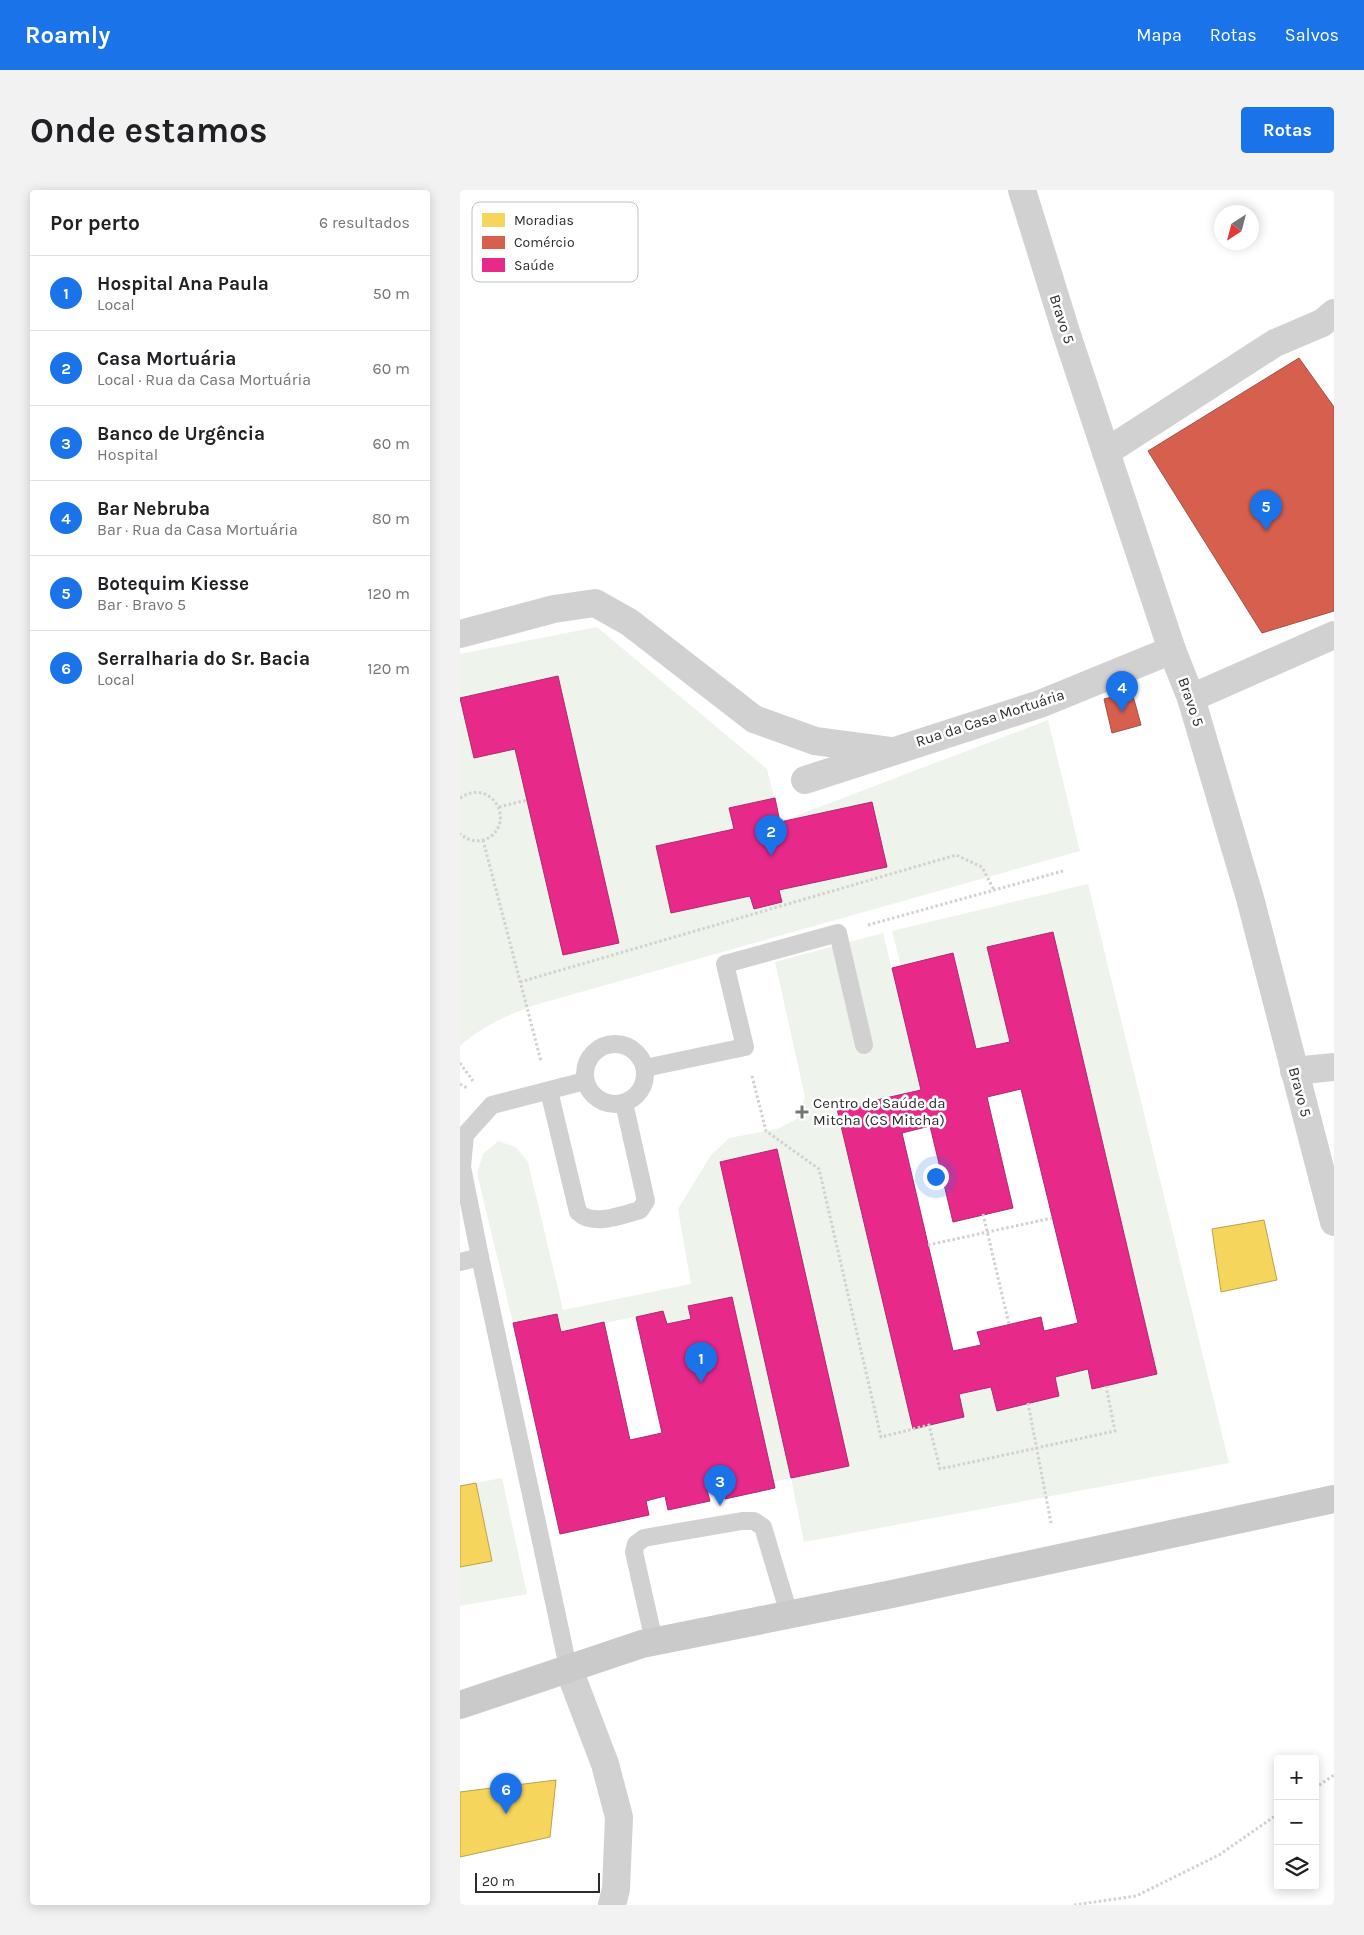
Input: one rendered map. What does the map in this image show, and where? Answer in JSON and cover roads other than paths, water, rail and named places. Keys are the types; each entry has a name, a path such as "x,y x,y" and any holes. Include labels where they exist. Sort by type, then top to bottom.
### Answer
{"main road":[{"path":"460,1705 568,1667 654,1641 1334,1499"}],"street":[{"name":"Bravo 5","path":"1022,190 1172,650 1192,698 1250,898 1334,1222"},
{"path":"1106,452 1275,343 1322,323 1334,313"},
{"path":"460,634 554,610 595,603 629,622 754,719 815,741 890,751"},
{"path":"1192,698 1334,635"},
{"name":"Rua da Casa Mortuária","path":"805,780 1040,704 1172,650"},
{"path":"1294,1071 1334,1066"},
{"path":"568,1667 605,1764 619,1817 616,1889 612,1905"}],"lane":[{"path":"645,1068 745,1047 725,964 838,933 864,1045"},
{"path":"611,1043 630,1047 639,1054 645,1068 645,1082 640,1092 624,1103 604,1103 589,1090 585,1081 587,1061 593,1052 611,1043"},
{"path":"568,1667 462,1167 465,1135 492,1105 585,1081"},
{"path":"549,1091 578,1212 584,1218 593,1220 640,1210 646,1201 624,1103"},
{"path":"460,1262 480,1257"},
{"path":"654,1641 634,1552 636,1544 644,1538 742,1521 754,1521 764,1527 789,1614"}],"place":[{"name":"Botequim Kiesse","path":"1266,531"},
{"name":"Bar Nebruba","path":"1122,712"},
{"name":"Casa Mortuária","path":"771,856"},
{"name":"Centro de Saúde da Mitcha (CS Mitcha)","path":"802,1112"},
{"name":"Hospital Ana Paula","path":"701,1383"},
{"name":"Banco de Urgência","path":"720,1506"},
{"name":"Serralharia do Sr. Bacia","path":"506,1814"}]}
